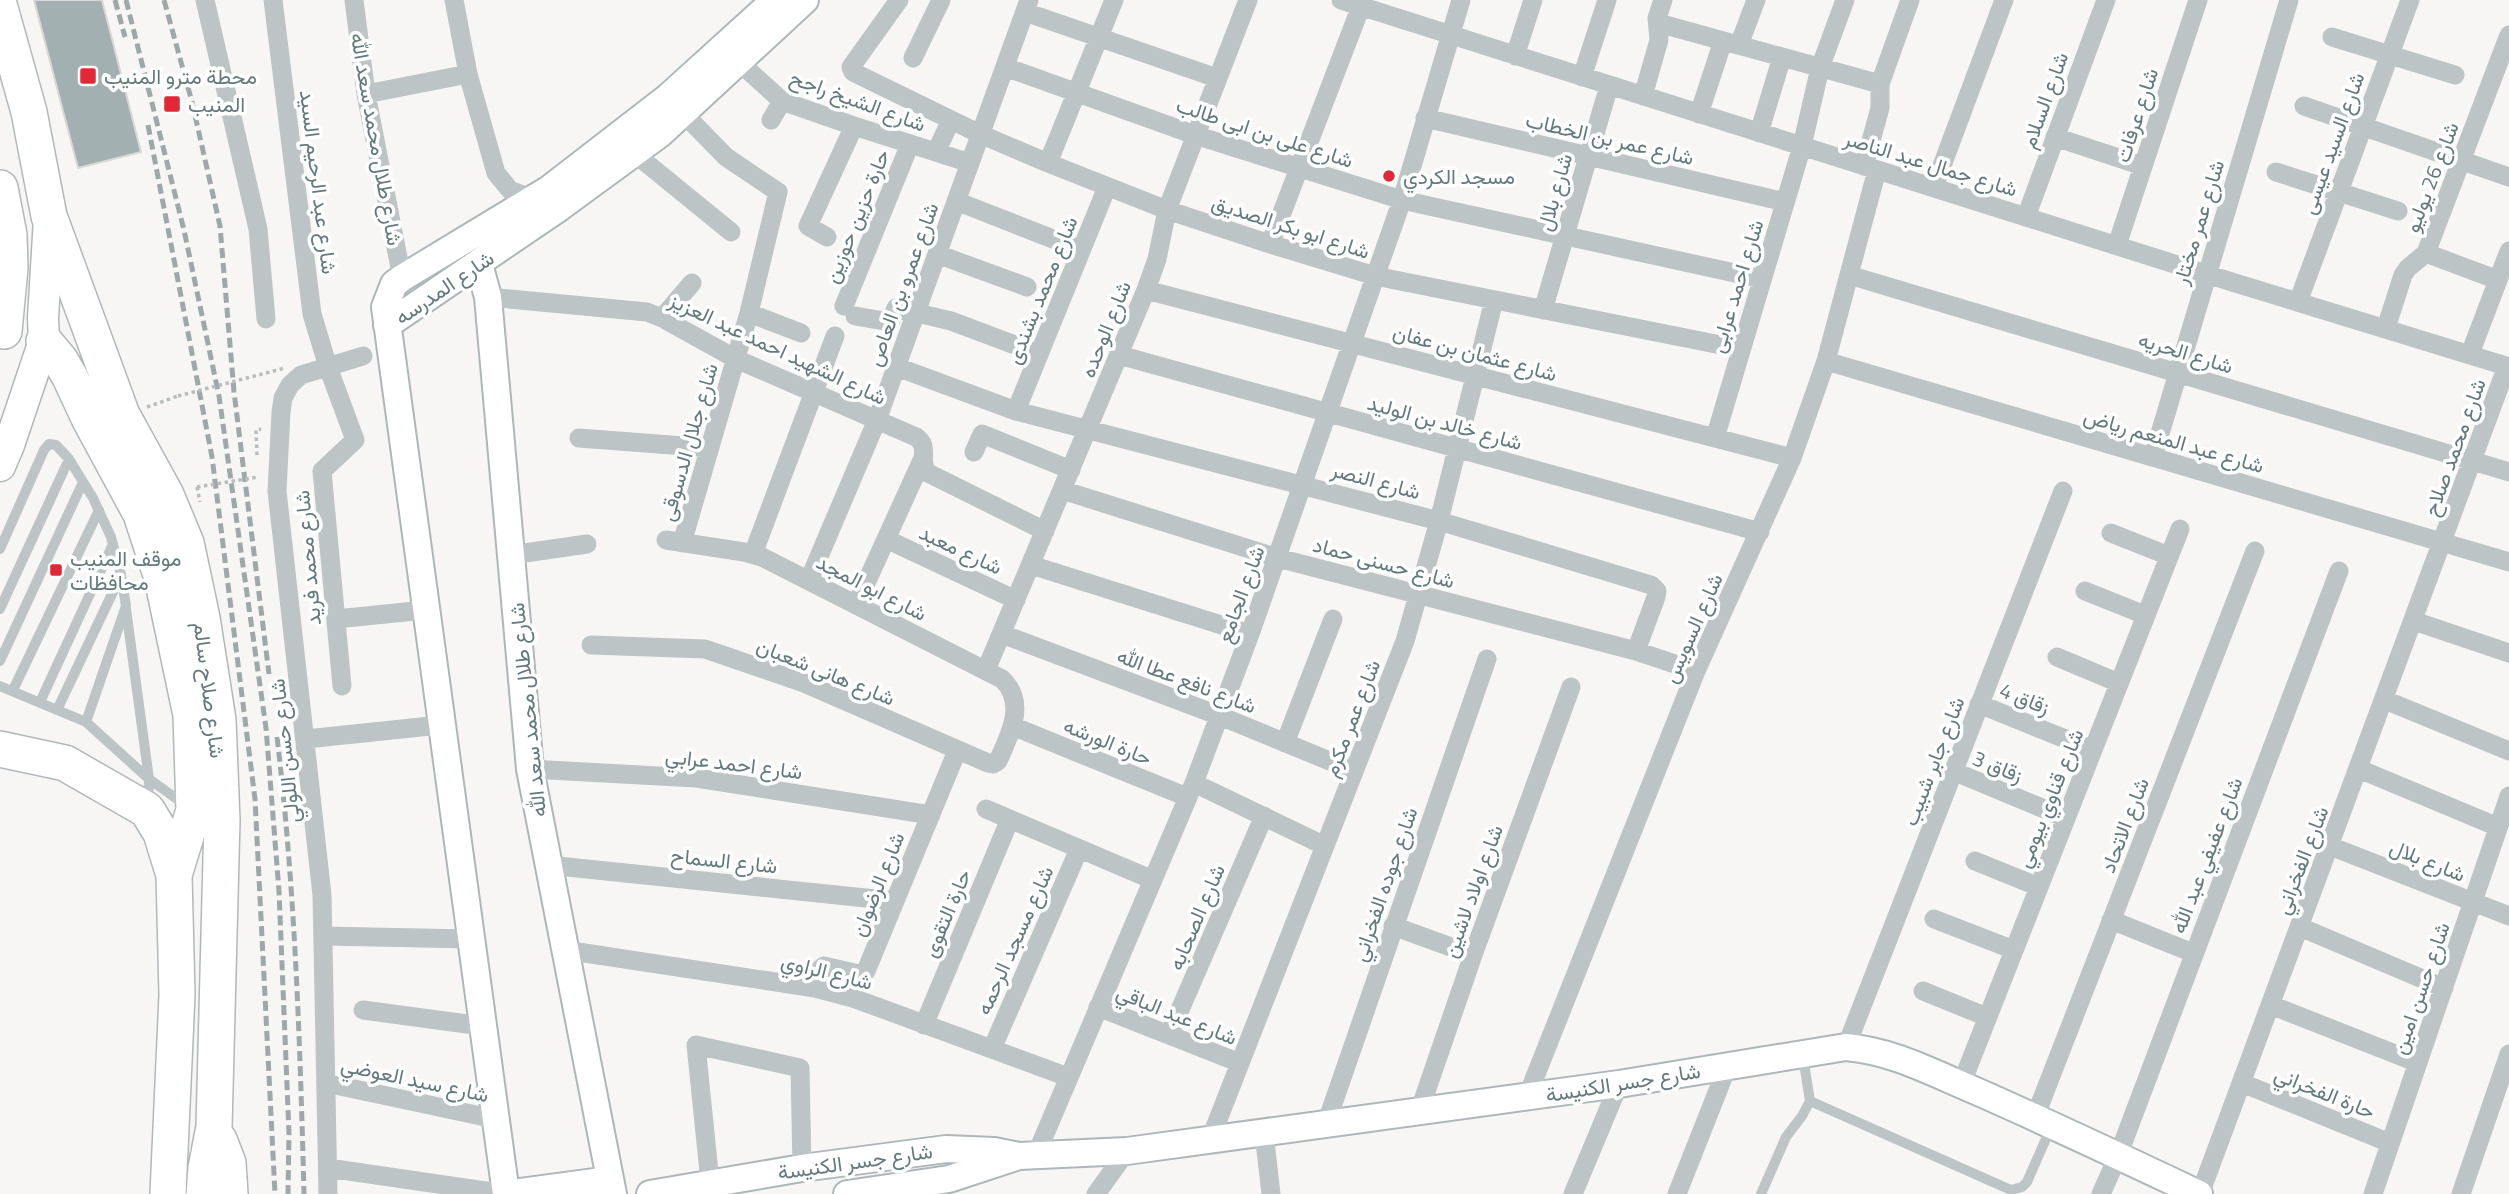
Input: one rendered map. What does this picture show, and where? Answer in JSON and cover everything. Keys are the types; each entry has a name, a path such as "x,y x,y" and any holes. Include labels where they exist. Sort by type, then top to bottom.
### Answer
{"highway":[{"name":"شارع صلاح سالم","path":"0,8 29,112 49,216 122,415 166,495 186,543 202,618 218,720 222,820 214,1127 204,1194"},
{"path":"0,188 9,235 10,268 2,337"},
{"name":"شارع صلاح سالم","path":"44,341 70,377 141,514 162,578 191,715 194,810 174,890 177,995 168,1194"},
{"path":"0,749 65,763 148,794 161,833 174,890 186,899 209,898 219,903"},
{"path":"214,1127 228,1163 230,1194"}],"main road":[{"name":"شارع المدرسه","path":"775,0 668,97 534,200 394,284 385,307 387,325 479,264 634,153 684,114 805,0"},
{"path":"0,466 44,341 49,216"},
{"name":"شارع طلال محمد سعد الله","path":"479,264 488,297 530,769 611,1187"},
{"path":"387,325 408,462 440,725 506,1194 611,1187"},
{"name":"شارع جسر الكنيسة","path":"649,1194 802,1168 946,1149 994,1151 1027,1156 1127,1151 1619,1084 1846,1047 1885,1053 2044,1121 2200,1194"},
{"name":"شارع جسر الكنيسة","path":"847,1194 949,1179 1027,1156"}],"street":[{"path":"205,0 258,229 266,319"},
{"name":"شارع عبد الرحيم السيد","path":"273,0 312,314 355,440"},
{"name":"شارع طلال محمد سعد الله","path":"354,0 366,94 402,278"},
{"path":"454,0 468,74 496,173 510,190 559,208"},
{"name":"شارع ابو بكر الصديق","path":"899,0 851,70 951,120 1048,163 1167,210 1374,276 1741,349"},
{"path":"914,58 941,0"},
{"path":"1048,163 1114,0"},
{"name":"شارع الوحده","path":"986,670 1146,290 1157,259 1167,210 1248,0"},
{"name":"شارع جمال عبد الناصر","path":"1341,0 1371,6 1450,35 1609,86 2508,366"},
{"name":"شارع الجامع","path":"1027,1156 1068,1077 1220,716 1278,558 1402,200 1461,0"},
{"path":"1515,56 1533,0"},
{"path":"1583,77 1607,0"},
{"path":"1643,96 1660,40 1658,12 1663,0"},
{"path":"1699,114 1731,43 1756,0"},
{"name":"شارع احمد عرابى","path":"1715,438 1802,146 1820,68 1845,0"},
{"name":"شارع السويس","path":"1527,1097 1696,671 1792,458 1826,361 1849,275 1871,168 1882,102 1880,84 1910,0"},
{"path":"1934,187 2004,0"},
{"name":"شارع السلام","path":"2026,217 2106,0"},
{"name":"شارع عرفات","path":"2116,245 2198,0"},
{"name":"شارع عمر مختار","path":"2153,457 2289,0"},
{"name":"شارع السيد عيسى","path":"2298,302 2410,0"},
{"path":"1027,6 1099,38 1217,78"},
{"name":"شارع عمرو بن العاص","path":"808,580 877,420 1027,6"},
{"path":"1270,244 1299,168 1371,6"},
{"path":"1658,23 1880,84"},
{"name":"شارع 26 يوليو","path":"2386,328 2405,271 2426,253 2509,35"},
{"path":"2332,37 2455,75"},
{"path":"1759,133 1782,57"},
{"name":"شارع الشيخ راجح","path":"740,63 782,101 970,163"},
{"name":"شارع على بن ابى طالب","path":"1005,67 1195,135 1402,200 1762,279"},
{"path":"366,94 468,74"},
{"name":"شارع بلال","path":"1544,310 1609,86"},
{"path":"771,120 782,101"},
{"path":"2304,106 2509,177"},
{"name":"شارع جلال الدسوقى","path":"674,541 710,448 749,313 778,191 726,157 684,114"},
{"name":"شارع عمر بن الخطاب","path":"1425,118 1785,202"},
{"path":"936,152 951,120"},
{"path":"827,237 808,226 854,126"},
{"path":"2055,137 2143,166"},
{"name":"حارة حزين حوزين","path":"910,144 849,311 890,322 895,308 915,313"},
{"path":"634,153 731,232"},
{"path":"2276,172 2398,211"},
{"name":"شارع محمد بشندى","path":"1016,411 1107,187"},
{"path":"956,201 1081,250"},
{"path":"2470,354 2509,251"},
{"path":"2426,253 2498,280"},
{"path":"937,254 1027,287"},
{"name":"شارع الحريه","path":"1849,275 2509,472"},
{"path":"662,318 692,283"},
{"name":"شارع عثمان بن عفان","path":"1146,290 1792,458"},
{"name":"شارع الشهيد احمد عبد العزيز","path":"488,297 647,312 662,318 736,359 920,439 925,448 923,468 930,475 1045,531"},
{"name":"شارع عمر مكرم","path":"1210,1140 1405,641 1440,521 1494,300"},
{"path":"749,313 801,332"},
{"path":"915,313 951,321 1039,354"},
{"path":"753,554 835,336"},
{"name":"شارع خالد بن الوليد","path":"1119,355 1760,531"},
{"name":"شارع حسن اللولي","path":"328,1194 324,936 306,739 277,491 283,398 290,385 301,375 363,356"},
{"name":"شارع عبد المنعم رياض","path":"1826,361 2509,562"},
{"name":"شارع محمد صلاح","path":"2444,542 2508,366"},
{"name":"شارع النصر","path":"897,367 1016,411 1440,521 1655,588 1656,597 1636,651"},
{"path":"974,452 982,434 1071,470"},
{"path":"579,438 710,448"},
{"name":"شارع محمد فريد","path":"342,686 322,471 355,440"},
{"path":"856,605 923,458"},
{"name":"شارع حسنى حماد","path":"1062,490 1278,558 1636,651 1696,671"},
{"name":"شارع جابر شبيب","path":"1846,1047 2063,491"},
{"name":"شارع قناوي بيومي","path":"1961,1085 2180,529"},
{"path":"2111,533 2169,556"},
{"name":"شارع معبد","path":"886,539 1016,600"},
{"name":"شارع ابو المجد","path":"674,541 753,554 986,670 1002,679 1013,692 1016,709 1012,726"},
{"name":"شارع الفخراني","path":"2200,1194 2444,542"},
{"path":"511,555 587,544"},
{"name":"شارع الاتحاد","path":"2044,1121 2111,920 2255,551"},
{"path":"1031,565 1250,634"},
{"name":"شارع عفيفي عبد الله","path":"2101,1194 2118,1156 2339,571"},
{"path":"2085,591 2145,615"},
{"path":"336,619 425,610"},
{"path":"1285,743 1333,619"},
{"path":"2414,621 2509,653"},
{"name":"شارع نافع عطا الله","path":"1002,634 1220,716 1354,771"},
{"name":"شارع هانى شعبان","path":"592,645 705,649 804,683 957,751 993,764 999,759 1012,726"},
{"path":"2057,657 2119,682"},
{"name":"شارع جوده الفخراني","path":"1326,1124 1487,659"},
{"name":"شارع اولاد لاشين","path":"1419,1112 1571,687"},
{"path":"2385,700 2509,751"},
{"name":"زقاق 4","path":"1979,704 2092,750"},
{"path":"306,739 440,725"},
{"name":"حارة الورشه","path":"1012,726 1264,816 1325,846"},
{"name":"شارع الرضوان","path":"815,988 819,970 824,966 859,974 866,971 957,751"},
{"name":"شارع احمد عرابي","path":"530,769 696,778 930,815"},
{"path":"2359,769 2498,827"},
{"name":"زقاق 3","path":"1953,771 2066,818"},
{"name":"شارع حسن امين","path":"2373,1194 2509,796"},
{"path":"986,809 1153,880"},
{"name":"شارع الصحابه","path":"1169,1035 1264,816"},
{"name":"حارة التقوى","path":"924,1025 1010,820"},
{"name":"شارع بلال","path":"2330,846 2509,916"},
{"name":"شارع مسجد الرحمه","path":"992,1049 1079,849"},
{"path":"1975,861 2039,887"},
{"name":"شارع السماح","path":"548,865 895,901"},
{"path":"1934,919 2014,950"},
{"path":"2111,920 2193,953"},
{"path":"1393,926 1473,955"},
{"path":"2300,927 2444,988"},
{"path":"324,936 470,939"},
{"name":"شارع الراوي","path":"565,950 815,988 853,998 1068,1077"},
{"path":"1923,991 1987,1017"},
{"path":"2270,1005 2418,1063"},
{"name":"شارع عبد الباقي","path":"1098,1007 1240,1063"},
{"path":"363,1010 482,1026"},
{"path":"710,1182 696,1045 800,1068 802,1168"},
{"path":"2461,1194 2509,1054"},
{"path":"1677,1194 1728,1065"},
{"name":"شارع سيد العوضي","path":"326,1083 495,1119"},
{"name":"حارة الفخراني","path":"2242,1083 2390,1143"},
{"path":"1573,1194 1619,1084"},
{"path":"1264,1133 1271,1194"},
{"path":"1096,1194 1127,1151"},
{"path":"328,1168 506,1194"}],"lane":[{"path":"0,549 47,446 56,446 69,459 83,482 99,510 113,544 126,607 148,794"},
{"path":"0,609 69,459"},
{"path":"0,661 83,482"},
{"path":"13,690 99,510"},
{"path":"40,702 113,544"},
{"path":"57,710 121,575"},
{"path":"86,722 126,607"},
{"path":"0,686 86,722 148,794 194,810"},
{"path":"1761,1194 1786,1137 1810,1101 1802,1053"},
{"path":"1810,1101 2011,1190 2022,1187 2026,1182 2044,1121"}],"path":[{"path":"155,404 285,368"},
{"path":"197,486 258,477"}],"building":[{"name":"محطة مترو المنيب","path":"34,0 102,0 141,152 78,168"}],"railway":[{"path":"115,0 125,37"},
{"path":"126,0 184,230 219,396 266,728 279,891 289,1134 288,1194"},
{"path":"164,0 192,102 220,226 234,392 269,674"},
{"path":"148,125 212,457 255,799 275,1194"},
{"path":"277,737 292,908 304,1194"}],"place":[{"name":"محطة مترو المنيب","path":"88,76"},
{"name":"المنيب","path":"172,104"},
{"name":"مسجد الكردي","path":"1389,176"},
{"name":"موقف المنيب محافظات","path":"56,570"}]}
